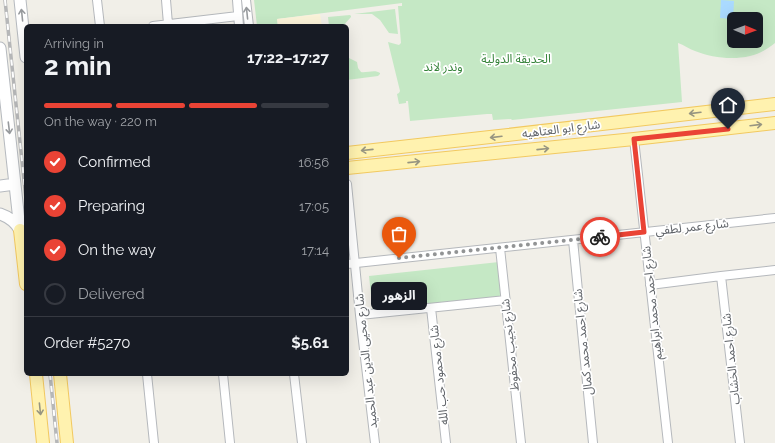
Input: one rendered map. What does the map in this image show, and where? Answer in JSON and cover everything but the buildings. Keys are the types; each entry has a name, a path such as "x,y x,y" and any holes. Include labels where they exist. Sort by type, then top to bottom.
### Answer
{"main road":[{"path":"20,0 24,38"},
{"path":"0,48 3,108 16,184 24,266"},
{"name":"شارع ابو العتاهيه","path":"349,152 493,137 775,104"},
{"name":"شارع ابو العتاهيه","path":"349,168 775,123"},
{"path":"0,186 16,184"},
{"path":"0,214 5,215 14,221 20,230"},
{"path":"36,376 43,443"},
{"path":"60,376 67,443"}],"street":[{"path":"97,0 100,24"},
{"path":"166,0 168,24 238,16"},
{"path":"237,0 240,24"},
{"path":"246,0 249,24"},
{"name":"شارع احمد محمد ابراهيم","path":"634,139 668,443"},
{"name":"شارع عمر لطفي","path":"351,263 775,218"},
{"name":"شارع محيى الدين عبد الحميد","path":"349,224 351,263 360,315 375,443"},
{"name":"شارع احمد محمد كمال","path":"573,240 593,443"},
{"name":"شارع نجيب محفوظ","path":"500,248 521,443"},
{"path":"650,285 775,270"},
{"name":"شارع احمد الخشاب","path":"721,276 740,443"},
{"path":"360,315 506,300"},
{"name":"شارع محمود حب الله","path":"431,308 446,443"},
{"path":"147,376 154,443"},
{"path":"223,376 230,443"},
{"path":"294,376 302,443"}],"green space":[{"name":"الحديقة الدولية","path":"254,0 775,0 775,43 760,53 754,55 737,58 722,58 693,50 678,43 682,102 512,120 493,120 492,114 487,114 410,121 408,101 406,101 406,103 399,104 397,94 400,91 388,42 399,45 401,43 398,6 402,6 402,3 277,19 278,24 257,24"},
{"path":"395,9 398,34 389,33 380,20 372,14 354,14"},
{"path":"351,16 345,24 329,24 328,17"},
{"path":"349,58 357,62 358,68 361,72 376,71 380,73 378,76 349,80"},
{"path":"499,262 501,299 373,314 369,276"}],"sand":[{"path":"320,14 322,24 278,24 277,19"}],"water":[{"path":"721,0 734,1 733,12 727,12 727,19 720,18"}],"railway":[{"path":"5,0 24,180"},
{"path":"50,376 57,443"}],"way so far":[{"path":"399,258 600,237"}],"place":[{"name":"الزهور","path":"399,258"}],"route":[{"path":"600,237 644,232 634,139 728,129"}],"park label":[{"name":"وندر لاند","path":"443,67"}]}
